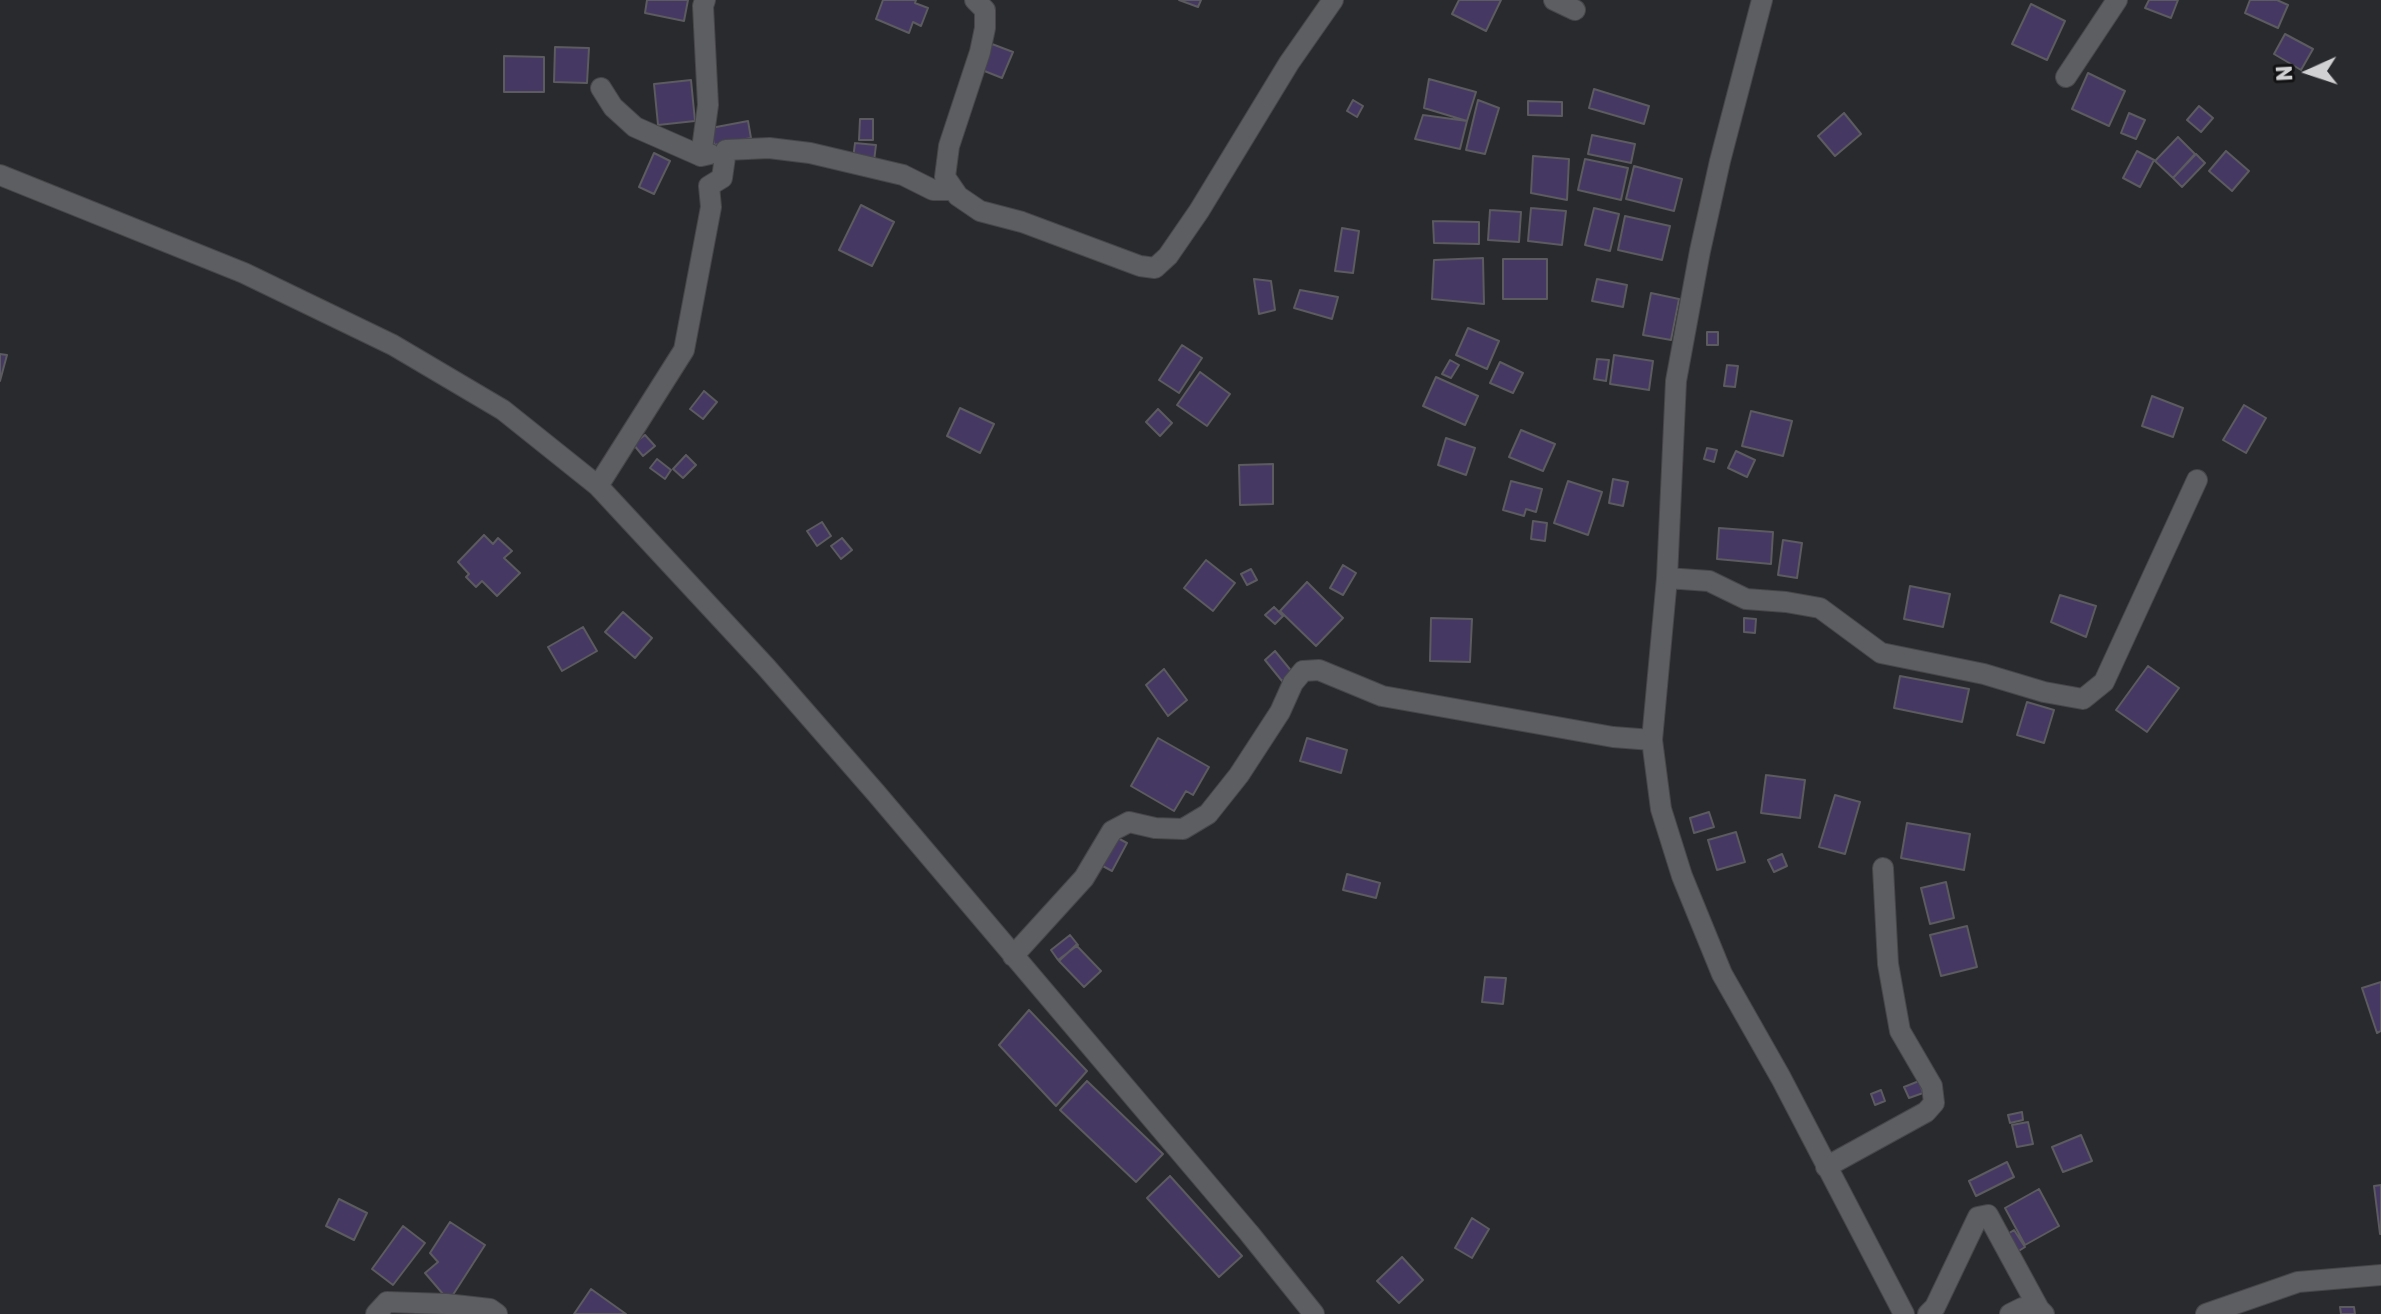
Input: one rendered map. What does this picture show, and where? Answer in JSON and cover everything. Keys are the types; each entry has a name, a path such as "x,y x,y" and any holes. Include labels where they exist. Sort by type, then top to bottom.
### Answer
{"street":[{"path":"701,156 708,105 705,0"},
{"path":"975,0 985,10 985,28 949,146 945,177 954,190 980,211 1022,222 1140,266 1155,268 1168,256 1199,211 1289,63 1333,0"},
{"path":"1554,0 1575,10"},
{"path":"1762,0 1710,206 1676,381 1667,578 1652,740 1661,809 1682,876 1722,974 1781,1078 1904,1314"},
{"path":"2066,77 2117,0"},
{"path":"601,88 613,107 635,127 701,156 726,150 769,148 810,153 903,175 933,190 954,190"},
{"path":"598,486 684,350 711,207 709,186 722,178 726,150"},
{"path":"0,175 244,273 393,345 503,410 598,486 766,667 1249,1233 1314,1314"},
{"path":"1667,578 1709,581 1746,599 1820,608 1881,653 2083,699 2104,682 2197,480"},
{"path":"1013,956 1084,878 1112,831 1129,822 1155,828 1183,829 1208,814 1239,775 1303,671 1319,670 1382,696 1613,737 1652,740"},
{"path":"1826,1167 1926,1112 1934,1103 1932,1086 1900,1031 1888,964 1883,868"},
{"path":"1928,1314 1935,1307 1978,1217 1988,1215 2042,1312"},
{"path":"2206,1314 2298,1282 2381,1275"},
{"path":"376,1314 387,1302 446,1304 490,1309 497,1314"},
{"path":"2010,1314 2022,1308 2042,1312"}],"building":[{"path":"647,0 688,0 684,21 645,13"},
{"path":"883,0 916,0 915,3 928,8 921,26 913,22 909,33 876,19"},
{"path":"1179,0 1201,0 1198,7"},
{"path":"1459,0 1501,0 1486,31 1452,14"},
{"path":"2149,0 2178,0 2171,18 2145,8"},
{"path":"2250,0 2277,0 2288,5 2278,28 2245,13"},
{"path":"2031,4 2065,21 2047,60 2012,44"},
{"path":"2285,34 2313,49 2301,70 2274,54"},
{"path":"992,44 1013,52 1002,78 982,70"},
{"path":"555,47 589,48 587,83 554,82"},
{"path":"504,56 544,57 544,92 504,92"},
{"path":"2088,73 2125,91 2109,126 2072,109"},
{"path":"1429,79 1476,92 1467,121 1424,108"},
{"path":"691,80 695,121 658,125 654,84"},
{"path":"1594,89 1649,106 1644,124 1589,108"},
{"path":"1353,100 1363,106 1357,117 1347,111"},
{"path":"1478,100 1499,108 1485,154 1466,150"},
{"path":"1528,101 1562,102 1562,116 1528,115"},
{"path":"2199,106 2213,118 2201,132 2187,120"},
{"path":"1844,113 1861,134 1835,156 1818,136"},
{"path":"2129,113 2145,120 2136,139 2121,133"},
{"path":"1423,115 1467,121 1460,149 1415,139"},
{"path":"860,119 873,119 873,140 859,140"},
{"path":"748,121 751,138 714,145 711,128"},
{"path":"1592,135 1635,144 1631,163 1588,154"},
{"path":"2178,137 2195,154 2173,178 2155,161"},
{"path":"855,143 876,145 874,161 853,159"},
{"path":"2137,151 2154,160 2140,187 2123,178"},
{"path":"2226,151 2249,171 2232,191 2209,171"},
{"path":"654,153 670,161 654,194 639,187"},
{"path":"2196,154 2205,163 2182,187 2173,178"},
{"path":"1533,156 1569,159 1567,200 1531,193"},
{"path":"1585,159 1628,168 1621,200 1578,190"},
{"path":"1634,166 1682,179 1674,211 1626,199"},
{"path":"861,205 894,222 872,266 839,250"},
{"path":"1531,208 1566,211 1562,245 1528,241"},
{"path":"1594,208 1619,214 1610,251 1585,245"},
{"path":"1490,210 1521,212 1519,242 1488,240"},
{"path":"1625,216 1670,226 1662,260 1618,250"},
{"path":"1433,221 1479,222 1479,244 1434,243"},
{"path":"1342,228 1359,231 1353,273 1335,271"},
{"path":"1483,258 1484,304 1432,299 1434,260"},
{"path":"1503,259 1547,259 1547,299 1503,299"},
{"path":"1254,279 1271,281 1275,310 1259,314"},
{"path":"1597,279 1627,285 1623,307 1592,301"},
{"path":"1300,290 1338,297 1332,319 1294,308"},
{"path":"1651,293 1679,299 1671,340 1643,335"},
{"path":"1468,328 1499,341 1487,369 1456,355"},
{"path":"1707,332 1718,332 1718,345 1707,345"},
{"path":"1182,345 1202,358 1179,393 1159,380"},
{"path":"0,354 7,355 0,381"},
{"path":"1614,355 1653,361 1649,390 1610,384"},
{"path":"1597,359 1609,360 1606,381 1594,379"},
{"path":"1450,360 1459,365 1451,378 1442,374"},
{"path":"1500,362 1523,373 1513,393 1490,383"},
{"path":"1727,365 1738,366 1735,387 1724,386"},
{"path":"1200,372 1230,394 1207,426 1177,405"},
{"path":"1436,377 1478,396 1465,425 1423,406"},
{"path":"704,391 717,402 703,419 690,409"},
{"path":"2152,396 2183,408 2173,437 2142,426"},
{"path":"2244,405 2266,418 2246,453 2223,440"},
{"path":"960,408 994,424 980,453 947,436"},
{"path":"1158,409 1172,423 1160,436 1146,422"},
{"path":"1751,411 1792,421 1783,456 1742,446"},
{"path":"1521,430 1555,444 1543,471 1509,457"},
{"path":"645,435 655,446 643,456 633,444"},
{"path":"1446,438 1475,448 1466,475 1438,465"},
{"path":"1707,448 1717,450 1714,462 1704,459"},
{"path":"1736,451 1755,460 1747,477 1728,468"},
{"path":"686,455 696,465 683,478 673,469"},
{"path":"657,459 671,470 665,479 650,468"},
{"path":"1273,464 1273,504 1240,505 1239,465"},
{"path":"1613,479 1628,482 1623,506 1609,503"},
{"path":"1511,481 1542,489 1536,512 1526,509 1524,516 1503,510"},
{"path":"1568,481 1602,492 1588,535 1554,523"},
{"path":"1533,521 1547,523 1545,541 1531,539"},
{"path":"822,522 831,536 817,546 807,531"},
{"path":"1719,528 1773,532 1771,564 1717,559"},
{"path":"484,535 493,544 498,538 512,551 504,558 520,573 497,596 482,581 476,587 458,562"},
{"path":"842,538 852,550 841,559 831,546"},
{"path":"1783,540 1802,543 1797,578 1778,575"},
{"path":"1206,560 1235,583 1213,611 1184,588"},
{"path":"1343,565 1356,573 1343,595 1330,588"},
{"path":"1251,569 1257,580 1247,585 1241,574"},
{"path":"1307,582 1343,618 1316,646 1280,611"},
{"path":"1910,586 1950,594 1943,627 1904,619"},
{"path":"2060,595 2096,606 2086,637 2051,622"},
{"path":"1274,607 1283,616 1275,624 1265,615"},
{"path":"623,612 652,638 635,658 605,632"},
{"path":"1431,618 1472,619 1470,662 1430,661"},
{"path":"1744,618 1756,619 1755,633 1744,632"},
{"path":"583,627 597,651 562,671 548,647"},
{"path":"1275,651 1293,673 1282,681 1265,660"},
{"path":"2148,666 2179,688 2147,732 2116,710"},
{"path":"1164,669 1187,700 1168,716 1146,685"},
{"path":"1900,676 1969,689 1962,722 1894,708"},
{"path":"2027,702 2054,710 2044,743 2017,735"},
{"path":"1158,738 1209,767 1193,795 1186,791 1174,811 1131,786"},
{"path":"1307,738 1347,750 1341,773 1300,761"},
{"path":"1766,775 1805,780 1800,818 1761,813"},
{"path":"1835,795 1860,802 1845,854 1819,847"},
{"path":"1709,812 1714,827 1694,833 1690,818"},
{"path":"1907,823 1970,834 1964,870 1901,858"},
{"path":"1736,832 1745,862 1717,870 1708,840"},
{"path":"1114,836 1127,843 1112,871 1099,864"},
{"path":"1782,854 1787,866 1774,872 1768,860"},
{"path":"1347,874 1380,883 1376,898 1343,890"},
{"path":"1946,882 1954,918 1930,924 1921,888"},
{"path":"1967,926 1977,967 1941,976 1930,935"},
{"path":"1070,935 1078,945 1058,960 1051,950"},
{"path":"1076,945 1101,971 1084,987 1059,961"},
{"path":"1485,977 1506,978 1503,1004 1482,1002"},
{"path":"2381,982 2381,1031 2377,1033 2362,988"},
{"path":"1029,1010 1087,1071 1056,1106 999,1045"},
{"path":"1087,1081 1163,1154 1136,1182 1060,1110"},
{"path":"1919,1081 1923,1093 1909,1098 1904,1087"},
{"path":"1881,1090 1885,1101 1875,1105 1871,1094"},
{"path":"2022,1112 2023,1120 2010,1123 2008,1115"},
{"path":"2028,1122 2033,1144 2017,1147 2012,1125"},
{"path":"2081,1135 2092,1161 2063,1172 2052,1147"},
{"path":"2007,1162 2014,1177 1976,1196 1969,1181"},
{"path":"1170,1176 1242,1256 1219,1277 1147,1198"},
{"path":"2381,1185 2381,1234 2380,1234 2374,1186"},
{"path":"2039,1189 2059,1226 2025,1245 2005,1208"},
{"path":"339,1199 367,1213 354,1240 326,1226"},
{"path":"1472,1218 1489,1229 1472,1258 1455,1248"},
{"path":"450,1222 485,1245 449,1301 425,1273 438,1262 430,1253"},
{"path":"403,1226 425,1243 393,1285 372,1269"},
{"path":"2014,1230 2025,1247 2014,1254 2003,1237"},
{"path":"1402,1257 1423,1280 1399,1303 1377,1281"},
{"path":"591,1289 626,1314 574,1314"},
{"path":"2340,1307 2354,1307 2355,1314 2341,1314"}]}
